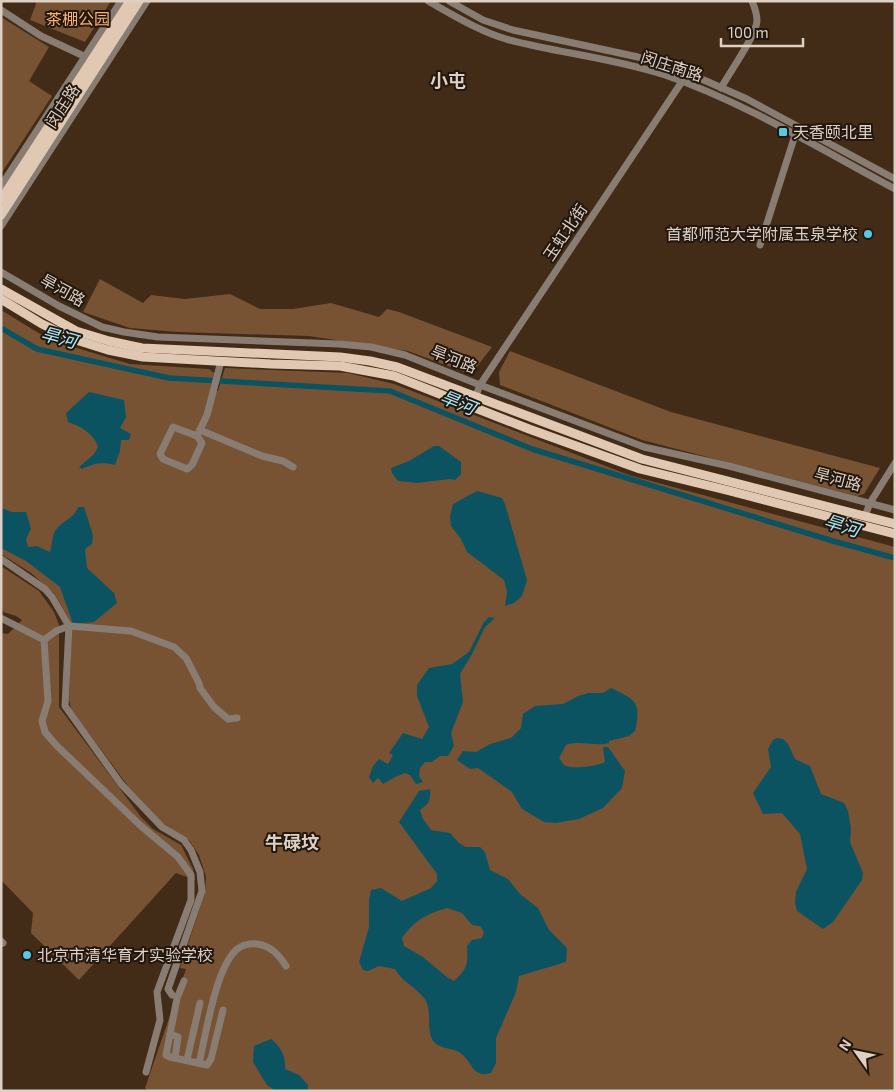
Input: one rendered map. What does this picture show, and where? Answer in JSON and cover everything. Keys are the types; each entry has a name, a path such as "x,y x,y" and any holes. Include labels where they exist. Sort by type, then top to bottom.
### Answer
{"main road":[{"name":"闵庄路","path":"1,200 88,58 130,1"},
{"name":"闵庄路","path":"1,215 139,1"},
{"name":"旱河路","path":"1,289 76,331 109,342 142,348 340,357 370,361 409,376 476,396 642,459 895,524"},
{"name":"旱河路","path":"1,298 65,336 108,350 143,357 221,365 340,366 409,376 472,406 528,429 640,469 895,534"},
{"path":"817,514 820,504"}],"street":[{"name":"闵庄路","path":"1,186 88,58 121,1"},
{"name":"闵庄路","path":"1,226 147,1"},
{"name":"闵庄南路","path":"428,1 455,16 506,38 664,75 684,79 697,77 747,99 895,180"},
{"name":"闵庄南路","path":"449,1 461,4 483,20 513,30 638,57 666,66 684,79 744,107 895,189"},
{"path":"720,88 752,35 757,23 752,1"},
{"path":"455,16 461,4"},
{"path":"1,10 41,36 88,58"},
{"name":"玉虹北街","path":"472,406 480,385 684,79"},
{"path":"760,245 798,128"},
{"path":"8,176 22,168"},
{"name":"旱河路","path":"1,272 81,318 102,327 158,337 339,344 371,347 405,354 480,385 644,447 729,466 895,510"},
{"path":"221,365 207,415 198,433 202,443 192,465 187,470 163,459 160,454 173,427 198,433 262,456 283,460 293,467"},
{"path":"865,516 870,503 895,463"},
{"path":"1,559 45,589 52,597 69,626 65,706 121,784 162,827 184,840 191,850 200,872 202,891 168,989 172,995"},
{"path":"1,618 44,640"},
{"path":"44,640 56,630 69,626 131,632 174,647 186,658 199,682 200,688 214,708 228,719 237,718"},
{"path":"44,640 48,701 42,721 45,732 56,745 141,826 178,857 191,874 191,900 157,992 160,1020 146,1072"},
{"path":"199,1063 221,976 236,951 244,945 267,946 280,956 286,966"},
{"path":"184,981 177,998 166,1055 207,1065 211,1059 223,1010"},
{"path":"187,1060 200,1003"}],"green space":[{"name":"茶棚公园","path":"37,1 111,1 85,42 30,20"},
{"path":"1,17 49,47 29,81 52,96 1,174"},
{"path":"100,279 143,303 151,295 185,299 230,294 260,309 293,309 331,303 379,317 387,309 492,347 476,368 467,373 408,351 309,336 178,332 130,328 83,312"},
{"path":"1,310 50,340 130,364 209,369 214,373 210,390 218,391 225,368 348,373 394,384 629,475 895,547 895,1091 148,1091 145,1088 186,969 180,968 205,893 206,877 199,855 189,840 163,823 128,786 71,709 69,700 72,624 54,593 31,573 1,554"},
{"path":"510,351 671,412 880,468 864,494 857,496 642,440 500,385 499,372"},
{"path":"1,566 39,591 54,612 59,625 59,707 141,817 153,829 181,845 193,869 195,880 176,873 79,980 31,933 33,913 1,880 1,633 8,634 22,620 3,612 1,603"}],"water":[{"path":"89,392 124,400 126,417 120,428 131,434 129,440 121,440 120,451 115,465 102,463 82,469 79,467 94,454 98,447 86,431 68,422 66,413"},
{"path":"434,446 439,446 461,462 461,474 455,480 417,483 398,481 391,468 409,461"},
{"path":"477,491 502,498 527,580 522,596 514,603 505,606 507,592 504,580 467,552 461,539 451,526 450,516 453,504"},
{"path":"78,507 84,507 93,535 92,544 85,549 87,568 114,593 117,603 94,622 73,624 60,587 26,561 1,548 1,508 12,512 26,512 31,529 26,539 28,547 37,546 50,552 55,531 73,515"},
{"path":"489,617 495,618 485,627 460,674 463,702 451,733 454,746 448,756 440,756 432,762 425,762 420,768 419,776 423,782 416,784 410,775 405,773 383,784 378,778 373,783 369,777 373,766 379,759 388,764 393,755 389,753 403,733 422,739 429,727 417,696 417,685 429,668 452,664 469,652 484,622"},
{"path":"611,688 632,699 635,704 637,708 637,722 635,731 629,736 609,741 609,743 566,745 559,758 567,766 584,767 597,765 605,762 603,747 608,747 625,771 622,788 603,808 579,819 556,823 544,822 522,809 512,792 478,768 470,769 457,760 463,751 476,752 490,744 511,738 521,728 523,714 535,706 563,704 578,696 588,693 603,693"},
{"path":"777,738 783,739 788,744 795,759 810,766 821,794 844,803 848,811 851,828 850,842 863,873 862,880 833,922 823,929 797,911 795,903 796,892 807,869 800,834 782,813 763,814 753,793 771,767 768,749 773,740"},
{"path":"430,789 429,801 420,810 423,819 431,830 450,833 459,843 466,847 480,847 485,852 490,870 508,879 520,894 538,908 549,930 567,948 566,962 519,976 516,992 496,1038 496,1063 491,1073 485,1074 476,1071 459,1052 434,1042 429,1030 427,1003 395,969 379,966 368,971 363,970 359,962 369,927 371,890 381,888 402,901 431,888 437,881 437,874 399,822 419,791","holes":["447,908 462,913 472,925 480,926 484,932 482,938 472,940 467,946 466,965 462,973 454,981 423,957 404,946 402,938 416,922 433,913"]},
{"path":"271,1039 282,1052 285,1060 285,1069 299,1075 308,1085 308,1091 276,1091 267,1085 253,1062 254,1046"}],"waterway":[{"name":"旱河","path":"1,328 37,349 169,378 390,391 532,449 833,541 895,558"}],"place":[{"name":"天香颐北里","path":"783,132"},
{"name":"首都师范大学附属玉泉学校","path":"868,234"},
{"name":"北京市清华育才实验学校","path":"27,955"}],"district":[{"name":"小屯","path":"448,81"},
{"name":"牛碌坟","path":"292,843"}]}
